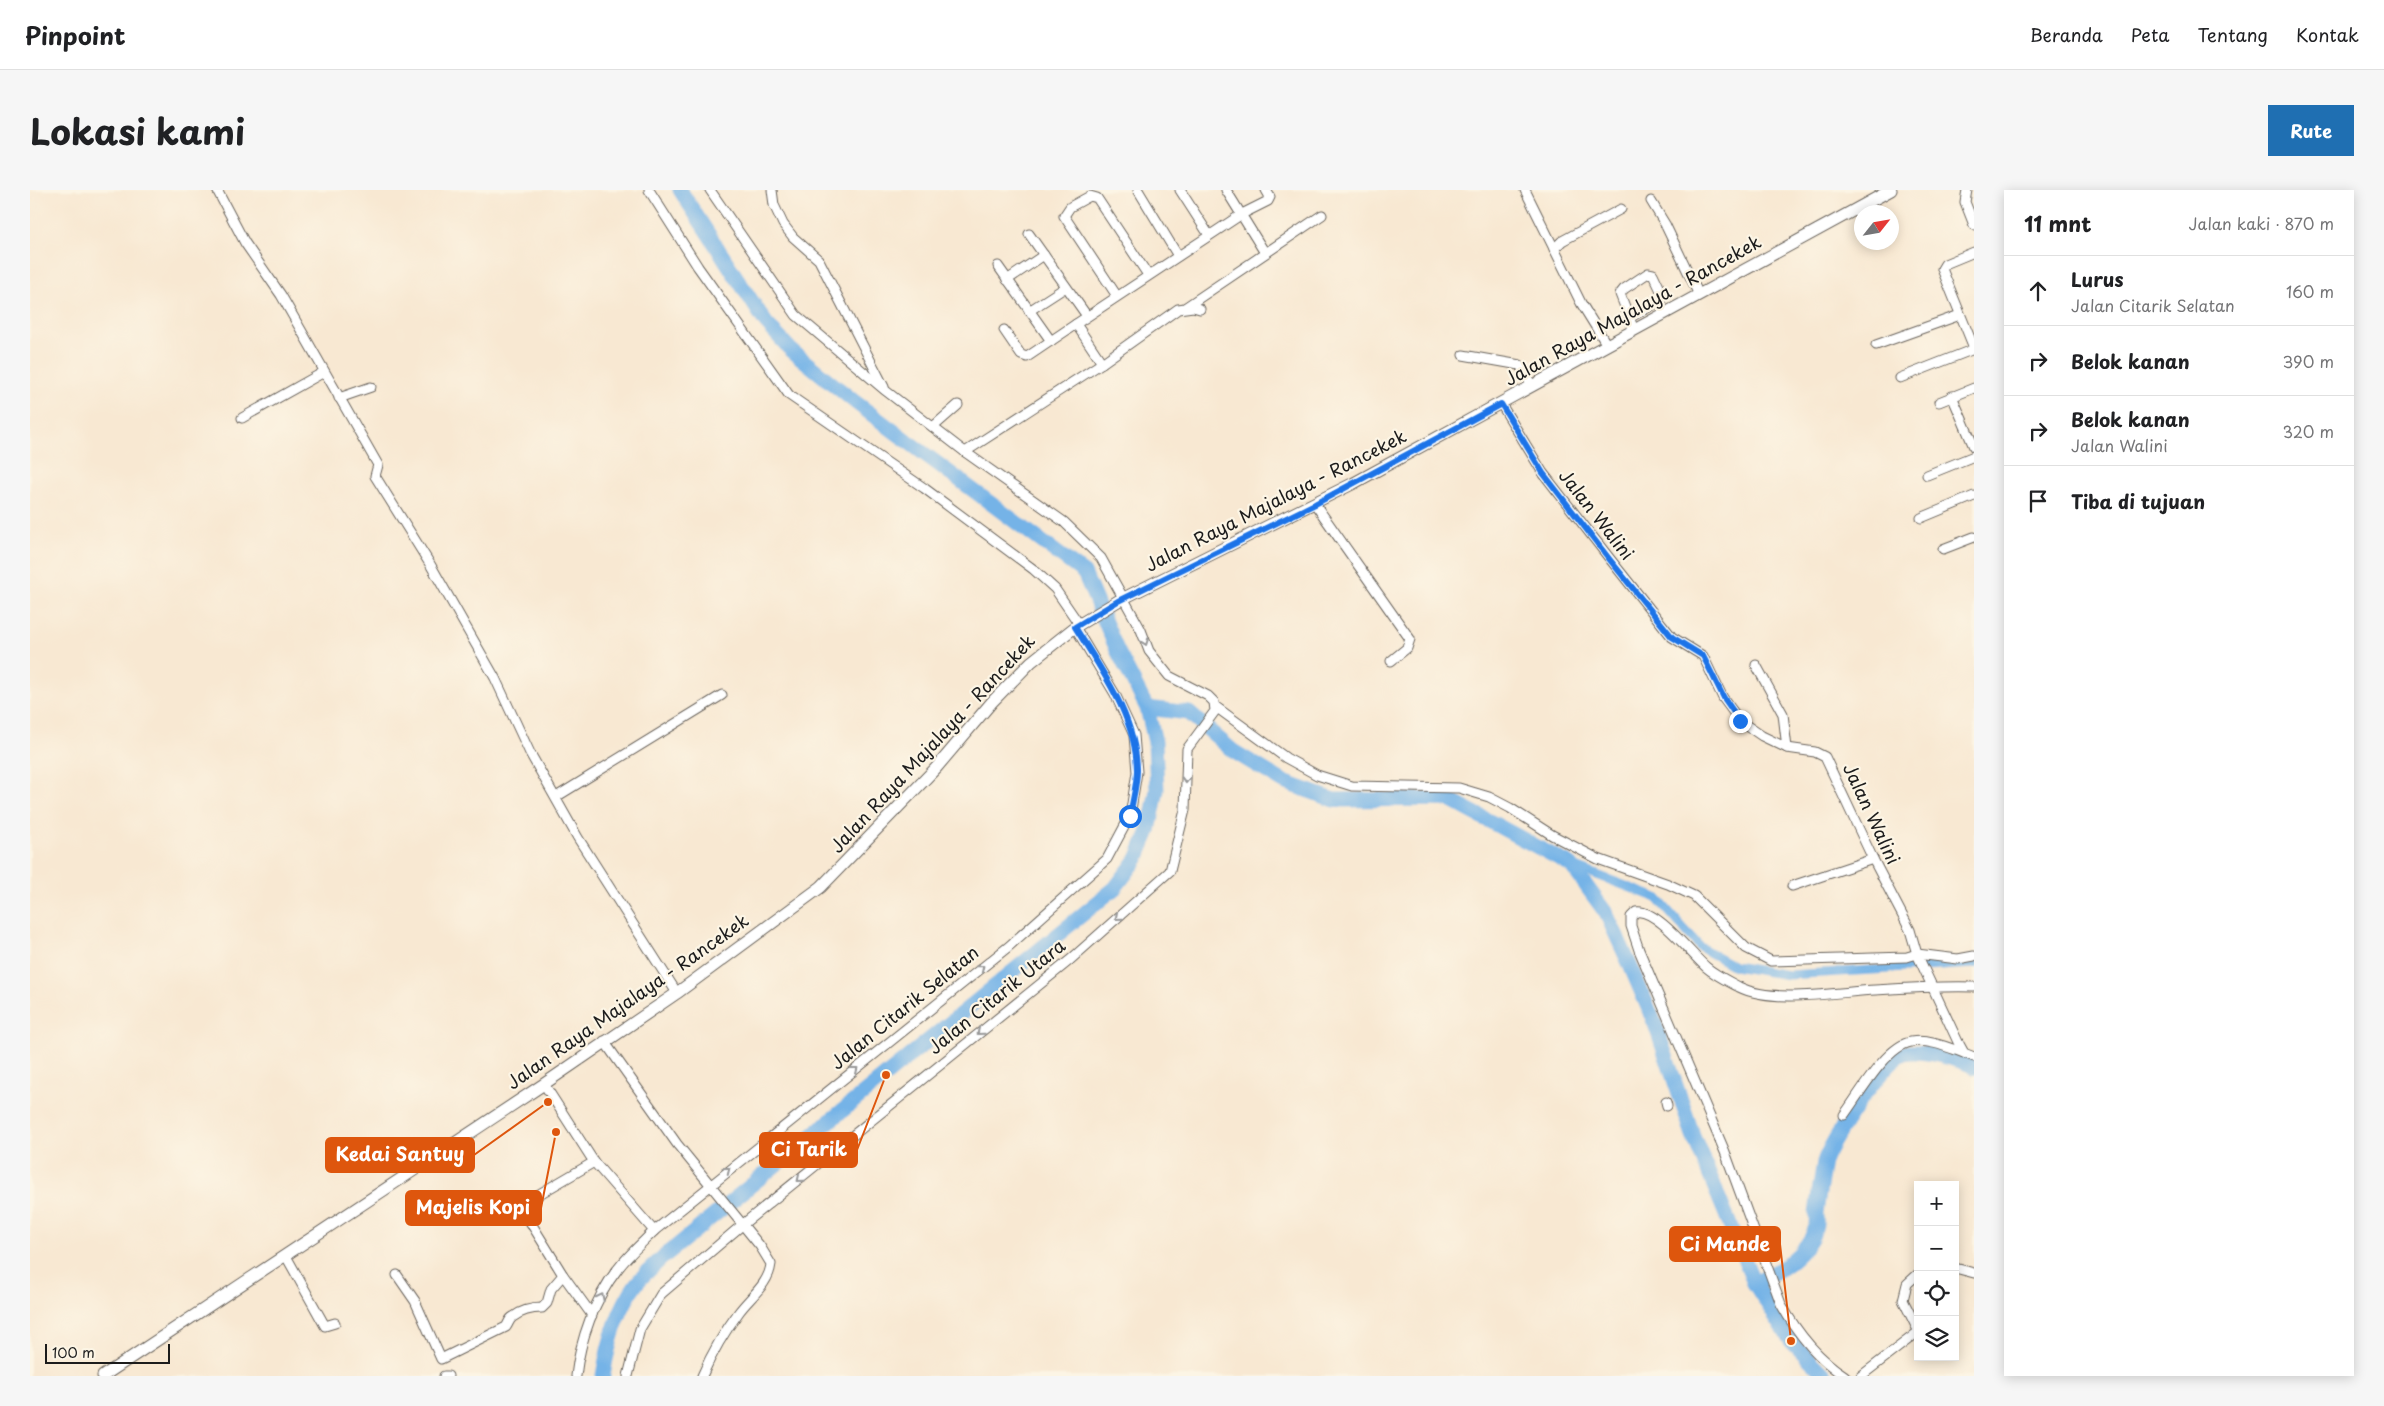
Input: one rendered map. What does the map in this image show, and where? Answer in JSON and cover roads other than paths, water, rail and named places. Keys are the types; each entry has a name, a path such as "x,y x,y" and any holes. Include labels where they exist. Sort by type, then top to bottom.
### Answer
{"main road":[{"name":"Jalan Raya Majalaya - Rancekek","path":"103,1376 544,1084 676,994 821,887 936,768 998,696 1031,662 1077,626 1121,599 1315,504 1891,190"}],"street":[{"name":"Jalan Citarik Selatan","path":"576,1376 580,1352 592,1315 616,1270 654,1231 1008,947 1107,859 1130,816 1137,772 1134,735 1115,694 1077,626 1054,590 1033,569 924,488 789,395 698,267 649,190"},
{"path":"710,190 796,315 886,391 965,452 1064,522 1101,558 1121,599 1141,630 1149,651 1169,676 1208,696 1214,702 1215,709 1286,758 1316,775 1352,786 1459,788 1489,797 1598,860 1668,884 1694,896 1746,948 1771,961 1918,956 1958,959 1974,956"},
{"path":"772,190 774,204 783,224 792,238 819,260 886,391"},
{"path":"1138,190 1178,256"},
{"path":"1180,190 1209,235"},
{"path":"1226,190 1265,253"},
{"path":"1004,330 1024,357 1051,341 1209,235 1242,214 1268,201 1270,197 1266,190"},
{"path":"1525,190 1581,303 1607,345"},
{"path":"1967,190 1974,223"},
{"path":"218,192 245,243 281,295 378,465 375,476 430,564 495,678 530,753 578,838 676,994"},
{"path":"1117,296 1064,216 1070,207 1090,196 1097,198 1148,275"},
{"path":"1651,201 1665,224 1699,295"},
{"path":"1554,249 1562,242 1621,210"},
{"path":"965,452 1102,363 1178,310 1186,307 1322,215"},
{"path":"1029,234 1087,316"},
{"path":"1900,378 1974,349 1942,266 1974,252"},
{"path":"1008,280 1044,255"},
{"path":"998,266 1051,341"},
{"path":"1629,318 1662,300 1663,294 1653,274 1648,273 1622,291 1620,297 1634,330"},
{"path":"1029,311 1066,287"},
{"path":"1186,307 1200,309"},
{"path":"1876,345 1960,316"},
{"path":"1076,324 1102,363"},
{"path":"1463,355 1520,365 1532,386"},
{"path":"242,418 324,372"},
{"path":"340,398 371,387"},
{"path":"1939,402 1974,388"},
{"path":"1952,396 1974,447"},
{"name":"Jalan Walini","path":"1501,404 1534,455 1543,473 1672,637 1703,656 1733,712 1749,728 1788,748 1797,751 1815,752 1826,757 1873,859 1910,930 1918,956 1964,1053"},
{"path":"933,427 958,405"},
{"path":"1926,475 1974,456"},
{"path":"1921,518 1974,496"},
{"path":"1315,504 1410,639 1406,648 1391,661"},
{"path":"1943,549 1974,537"},
{"path":"1756,665 1783,714 1788,748"},
{"path":"556,797 722,695"},
{"name":"Jalan Citarik Utara","path":"628,1376 640,1329 661,1294 742,1224 1070,960 1170,871 1185,810 1187,749 1215,709"},
{"path":"1792,886 1855,867 1873,859"},
{"path":"1845,1376 1831,1366 1794,1326 1769,1275 1725,1152 1633,935 1631,917 1636,912 1646,912 1660,921 1708,969 1741,988 1757,993 1809,996 1932,984 1974,987"},
{"path":"604,1042 711,1187 768,1258 770,1271 768,1278 740,1311 714,1350 702,1376"},
{"path":"1844,1115 1890,1053 1902,1044 1924,1042 1974,1057"},
{"path":"544,1084 594,1162 654,1231"},
{"path":"592,1315 562,1275 521,1207 524,1203 594,1162"},
{"path":"286,1256 325,1326 335,1323"},
{"path":"1959,1269 1974,1273"},
{"path":"397,1275 411,1295 441,1359 507,1326 511,1318 520,1313 533,1308 542,1308 551,1290 562,1275"},
{"path":"1914,1278 1907,1284 1903,1300 1914,1323"},
{"path":"1861,1376 1914,1334"}],"waterway":[{"path":"603,1376 611,1339 619,1315 630,1293 643,1276 662,1258 1115,888 1137,859 1149,831 1157,790 1155,742 1147,708 1117,650 1084,573 855,402 791,350 766,323 680,190"},
{"path":"1147,708 1189,713 1233,751 1284,782 1334,800 1448,799 1571,865 1606,913 1630,965 1655,1024 1693,1135 1754,1283 1790,1262 1811,1238 1816,1225 1824,1162 1828,1152 1859,1102 1896,1058 1904,1053 1920,1052 1949,1058 1974,1067"},
{"path":"1571,865 1657,898 1700,947 1734,966 1788,975 1974,964"},
{"path":"1754,1283 1791,1341 1826,1376"}],"place":[{"name":"Ci Tarik","path":"886,1075"},
{"name":"Kedai Santuy","path":"548,1102"},
{"name":"Majelis Kopi","path":"556,1132"},
{"name":"Ci Mande","path":"1791,1341"}]}
